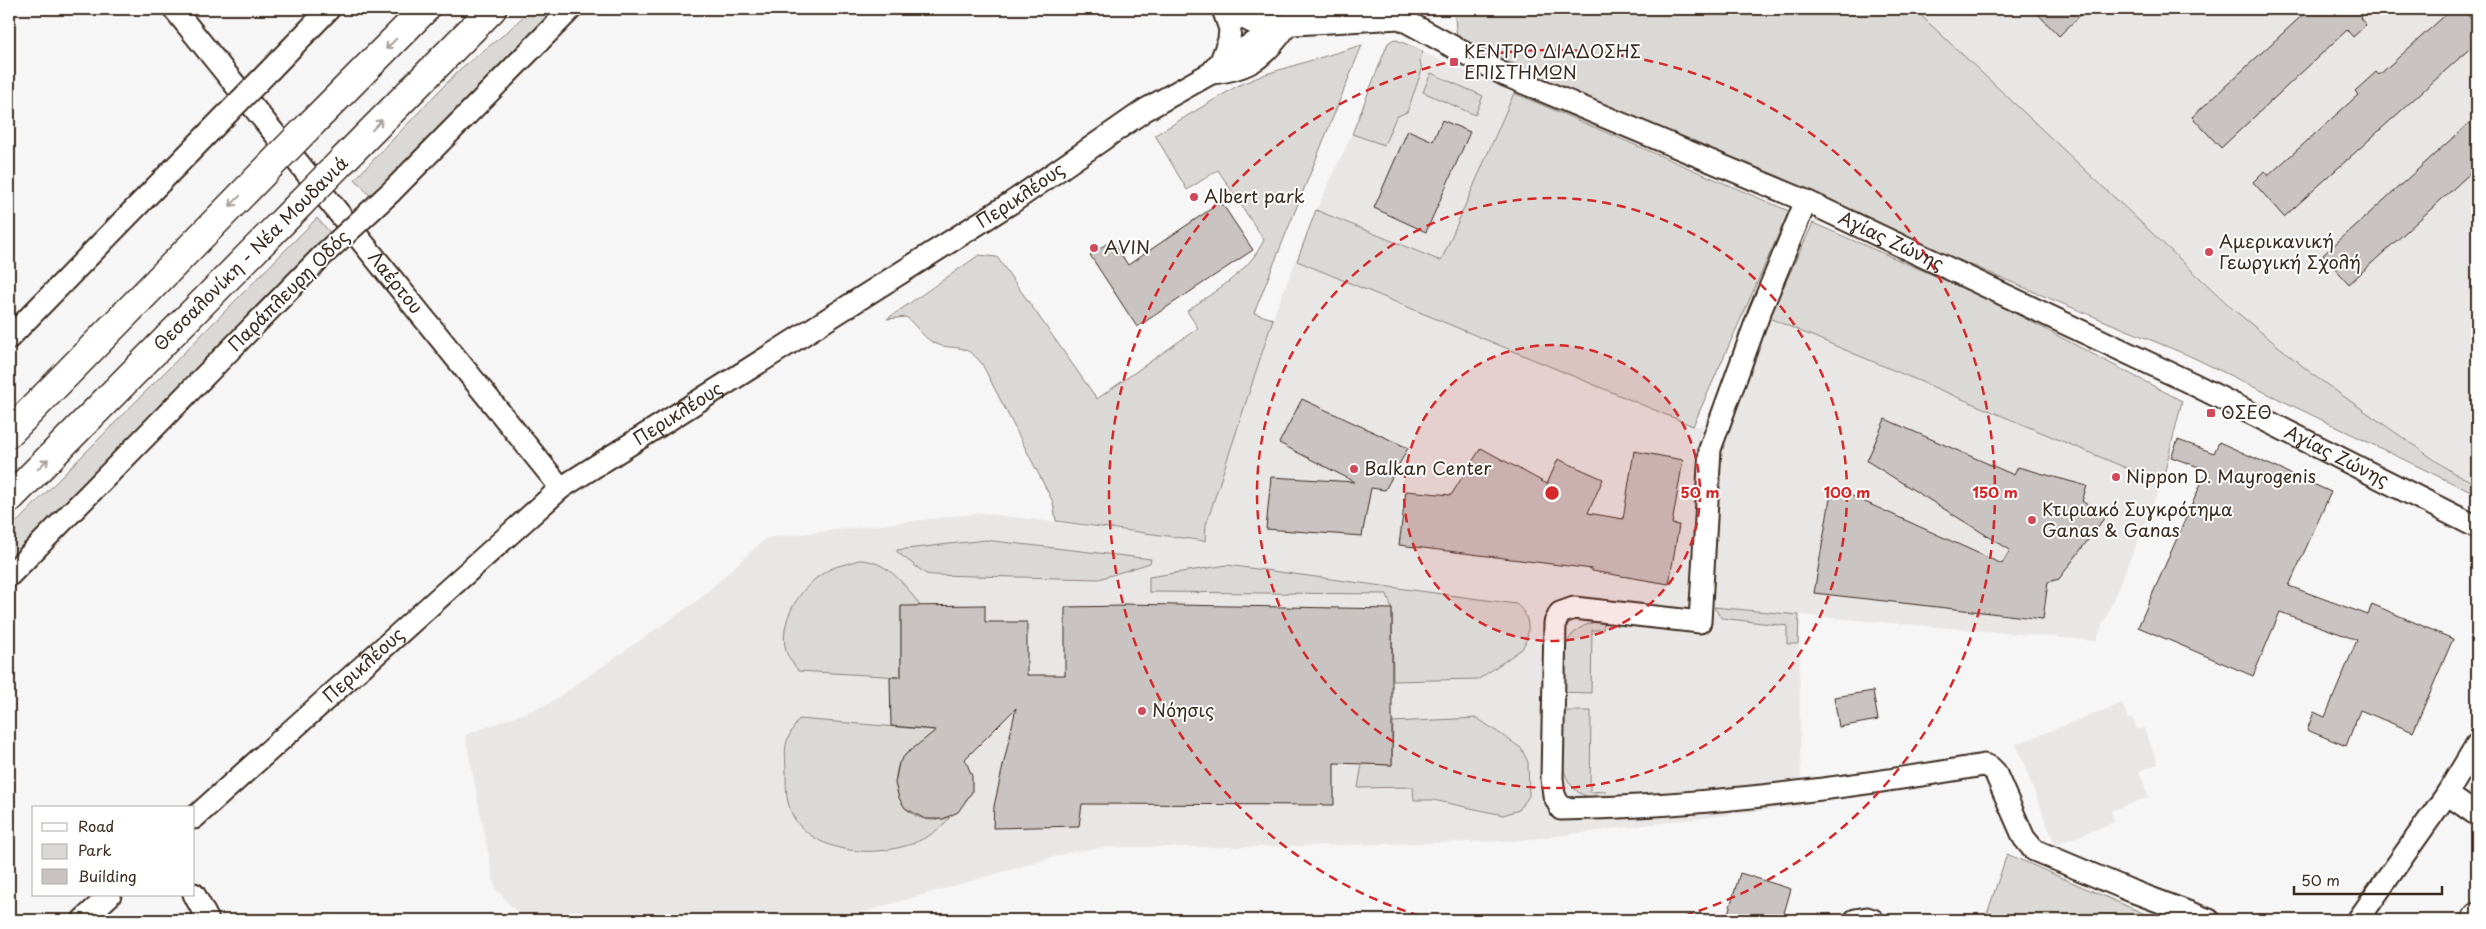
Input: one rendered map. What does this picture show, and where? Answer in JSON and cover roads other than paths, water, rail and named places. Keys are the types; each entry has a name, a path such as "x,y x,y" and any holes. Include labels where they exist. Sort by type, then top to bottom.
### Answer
{"main road":[{"path":"9,433 425,9"},
{"name":"Θεσσαλονίκη - Νέα Μουδανιά","path":"9,499 492,9"},
{"path":"9,419 39,389 131,307"}],"street":[{"name":"Λαέρτου","path":"174,9 561,488"},
{"path":"9,338 329,9"},
{"name":"Παράπλευρη Οδός","path":"9,576 324,254 391,192 571,9"},
{"path":"1216,67 1227,48 1230,29 1224,9"},
{"name":"Αγίας Ζώνης","path":"1224,9 1260,26 1400,18 1505,75 1806,202 2191,383 2477,527"},
{"path":"1267,9 1288,24"},
{"name":"Περικλέους","path":"195,817 561,488 1010,203 1145,110 1288,24"},
{"path":"1806,202 1759,314 1710,449 1700,622 1574,608 1560,613 1555,623 1552,778 1554,795 1561,809 1666,806 1791,794 1984,764 1995,772 2024,838 2034,850 2129,890 2209,920"},
{"path":"2358,920 2447,794 2477,744"},
{"path":"2447,794 2477,815"},
{"path":"83,920 109,896"},
{"path":"195,896 208,920"},
{"path":"1855,920 1867,918 1873,920"}],"place":[{"name":"ΚΕΝΤΡΟ ΔΙΑΔΟΣΗΣ ΕΠΙΣΤΗΜΩΝ","path":"1454,62"},
{"name":"Albert park","path":"1194,197"},
{"name":"AVIN","path":"1094,248"},
{"name":"Αμερικανική Γεωργική Σχολή","path":"2209,252"},
{"name":"ΟΣΕΘ","path":"2211,413"},
{"name":"Balkan Center","path":"1354,469"},
{"name":"Nippon D. Mayrogenis","path":"2116,477"},
{"name":"Κτιριακό Συγκρότημα Ganas & Ganas","path":"2032,520"},
{"name":"Νόησις","path":"1142,711"}]}
